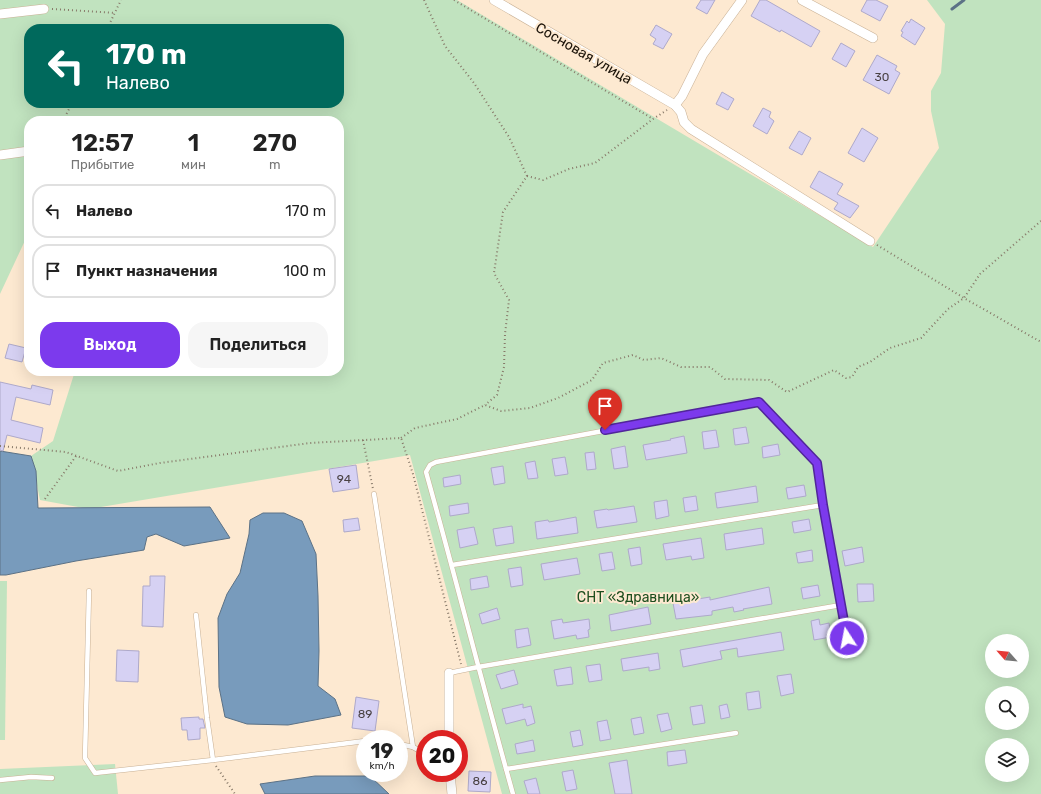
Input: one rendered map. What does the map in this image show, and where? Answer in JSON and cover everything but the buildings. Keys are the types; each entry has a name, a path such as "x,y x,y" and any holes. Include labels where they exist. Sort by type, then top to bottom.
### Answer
{"street":[{"name":"Сосновая улица","path":"494,0 675,105"},
{"path":"742,0 703,54 682,96 675,105 681,112 684,122 691,129 870,241"},
{"path":"802,0 873,38"},
{"path":"0,14 44,9"},
{"path":"0,155 24,152"},
{"path":"449,673 449,730"},
{"path":"451,782 452,794"}],"lane":[{"path":"513,794 426,472 430,465 436,462 759,402 817,463 840,605 847,638"},
{"path":"374,494 413,747"},
{"path":"452,565 823,505"},
{"path":"89,591 85,758 95,773 212,760 356,741"},
{"path":"449,673 840,605"},
{"path":"196,615 212,760"},
{"path":"506,769 736,733"},
{"path":"408,746 416,749"},
{"path":"0,780 52,778"}],"path":[{"path":"110,24 121,0"},
{"path":"424,0 445,46 474,83 509,137 527,176"},
{"path":"454,0 653,119"},
{"path":"44,9 115,13"},
{"path":"527,176 542,180 569,169 595,163 653,119 675,105"},
{"path":"0,446 66,452 118,471 160,463 310,443 401,438 415,428 457,419 485,405 497,395 504,367 505,334 509,300 494,273 503,212 527,176"},
{"path":"485,405 501,411 530,408 558,398 592,380 603,363 633,355 644,360 662,358 681,366 710,367 725,379 769,380 788,392 834,370 846,378 852,377 858,367 870,362 890,348 921,338 948,309 964,298 980,274 1041,221"},
{"path":"870,241 964,298 1041,342"},
{"path":"401,438 413,474 463,670"},
{"path":"363,440 374,494"},
{"path":"45,499 76,456"},
{"path":"212,760 235,794"}],"green space":[{"name":"СНТ «Здравница»","path":"0,0 457,0 873,247 939,148 931,111 931,91 941,73 945,24 927,0 1041,0 1041,794 502,794 410,455 89,509 40,500 31,456 53,441 73,376 344,376 344,116 24,116 24,243 0,294"},
{"path":"0,581 7,581 5,740 0,740"},
{"path":"115,764 118,794 0,794 0,769"}],"water":[{"path":"0,451 31,456 36,471 38,508 210,507 230,538 184,546 156,534 147,537 144,550 0,575"},
{"path":"263,513 284,513 302,521 316,554 319,651 318,686 335,699 341,715 288,725 247,724 225,717 219,687 218,618 227,594 240,573 249,534 250,520"},
{"path":"315,776 356,776 356,782 376,782 389,794 265,794 260,784"}],"waterway":[{"path":"952,9 964,0"}],"route":[{"path":"605,430 759,402 817,463 840,605 847,638"}]}
